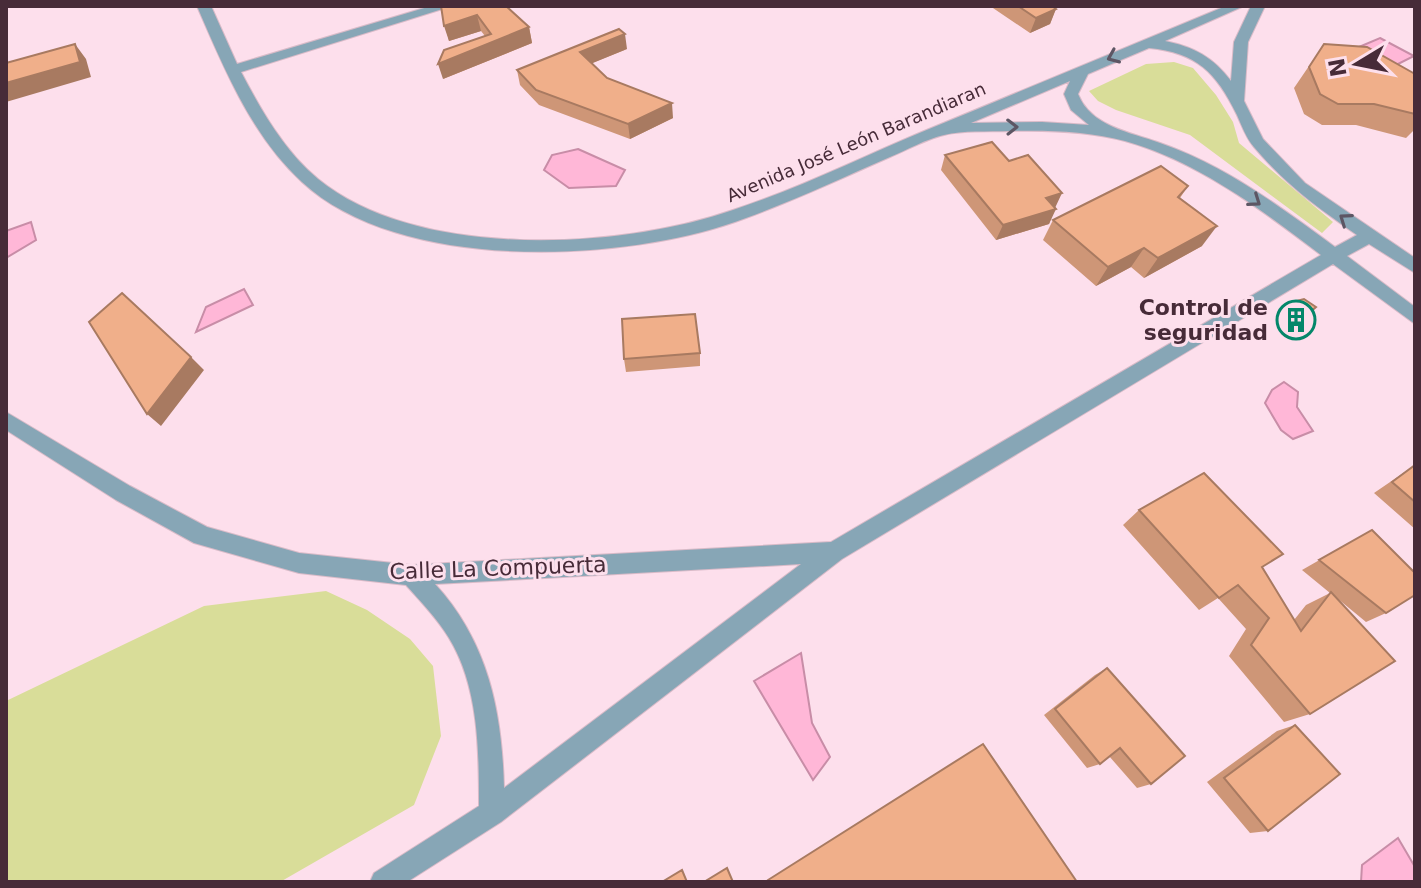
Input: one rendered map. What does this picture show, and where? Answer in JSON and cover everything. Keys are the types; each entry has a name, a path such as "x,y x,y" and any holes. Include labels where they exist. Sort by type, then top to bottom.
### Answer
{"street":[{"name":"Avenida José León Barandiaran","path":"204,6 247,101 298,169 334,199 377,220 493,246 553,249 617,244 678,233 738,215 813,186 934,130 1237,6"},
{"path":"231,70 445,6"},
{"path":"1237,101 1241,42 1258,6"},
{"path":"1146,43 1188,50 1205,59 1218,70 1257,141 1274,164 1299,187 1415,267"},
{"path":"1083,70 1071,94 1076,107 1108,133"},
{"path":"934,130 1032,127 1108,133 1159,147 1222,179 1415,317"},
{"name":"Calle La Compuerta","path":"383,882 492,813 834,552 1370,236"},
{"name":"Calle La Compuerta","path":"6,420 123,493 202,536 299,563 412,575 834,552"},
{"path":"412,575 462,638 476,677 492,754 492,813"}],"green space":[{"path":"1174,62 1193,68 1216,95 1233,122 1239,143 1333,222 1322,233 1190,135 1116,110 1098,101 1089,91 1146,64"},
{"path":"326,591 367,610 410,639 433,666 441,736 414,805 280,882 6,882 6,701 204,606"}],"shaded area":[{"path":"1380,38 1414,56 1392,67 1359,47"},
{"path":"578,149 625,170 616,186 569,188 544,170 552,155"},
{"path":"31,222 36,240 6,258 6,231"},
{"path":"244,289 253,305 196,332 206,307"},
{"path":"1284,382 1298,392 1297,407 1313,431 1293,439 1281,430 1265,403 1272,390"},
{"path":"801,653 812,723 830,757 813,780 754,681"},
{"path":"1398,838 1415,867 1415,882 1361,882 1362,865"}],"building":[{"path":"441,6 506,6 529,27 438,64 444,50 491,34 477,15 444,26"},
{"path":"1018,6 1052,6 1056,9 1036,18"},
{"path":"619,29 625,34 580,52 607,78 672,103 628,124 536,90 517,70"},
{"path":"75,44 80,62 6,83 6,63"},
{"path":"1324,44 1367,47 1415,74 1415,114 1374,104 1338,104 1320,94 1309,67"},
{"path":"992,142 1009,161 1028,155 1062,193 1046,198 1056,209 1003,225 945,155"},
{"path":"1161,166 1188,186 1178,197 1217,226 1158,258 1144,248 1108,267 1053,220"},
{"path":"122,293 191,357 147,414 89,322"},
{"path":"1304,299 1316,307 1302,319 1288,303"},
{"path":"695,314 700,353 624,359 622,319"},
{"path":"1415,465 1415,502 1392,482"},
{"path":"1204,473 1283,554 1262,567 1301,631 1331,592 1395,661 1310,714 1251,645 1269,618 1238,585 1219,598 1139,510"},
{"path":"1372,530 1415,573 1415,595 1386,613 1319,560"},
{"path":"1107,668 1185,756 1151,784 1120,748 1100,764 1055,709"},
{"path":"1295,725 1340,774 1268,831 1224,778"},
{"path":"983,744 1077,882 769,882 768,880"},
{"path":"727,868 733,882 704,882"},
{"path":"682,870 687,882 662,882"}],"place":[{"name":"Control de seguridad","path":"1296,320"}]}
